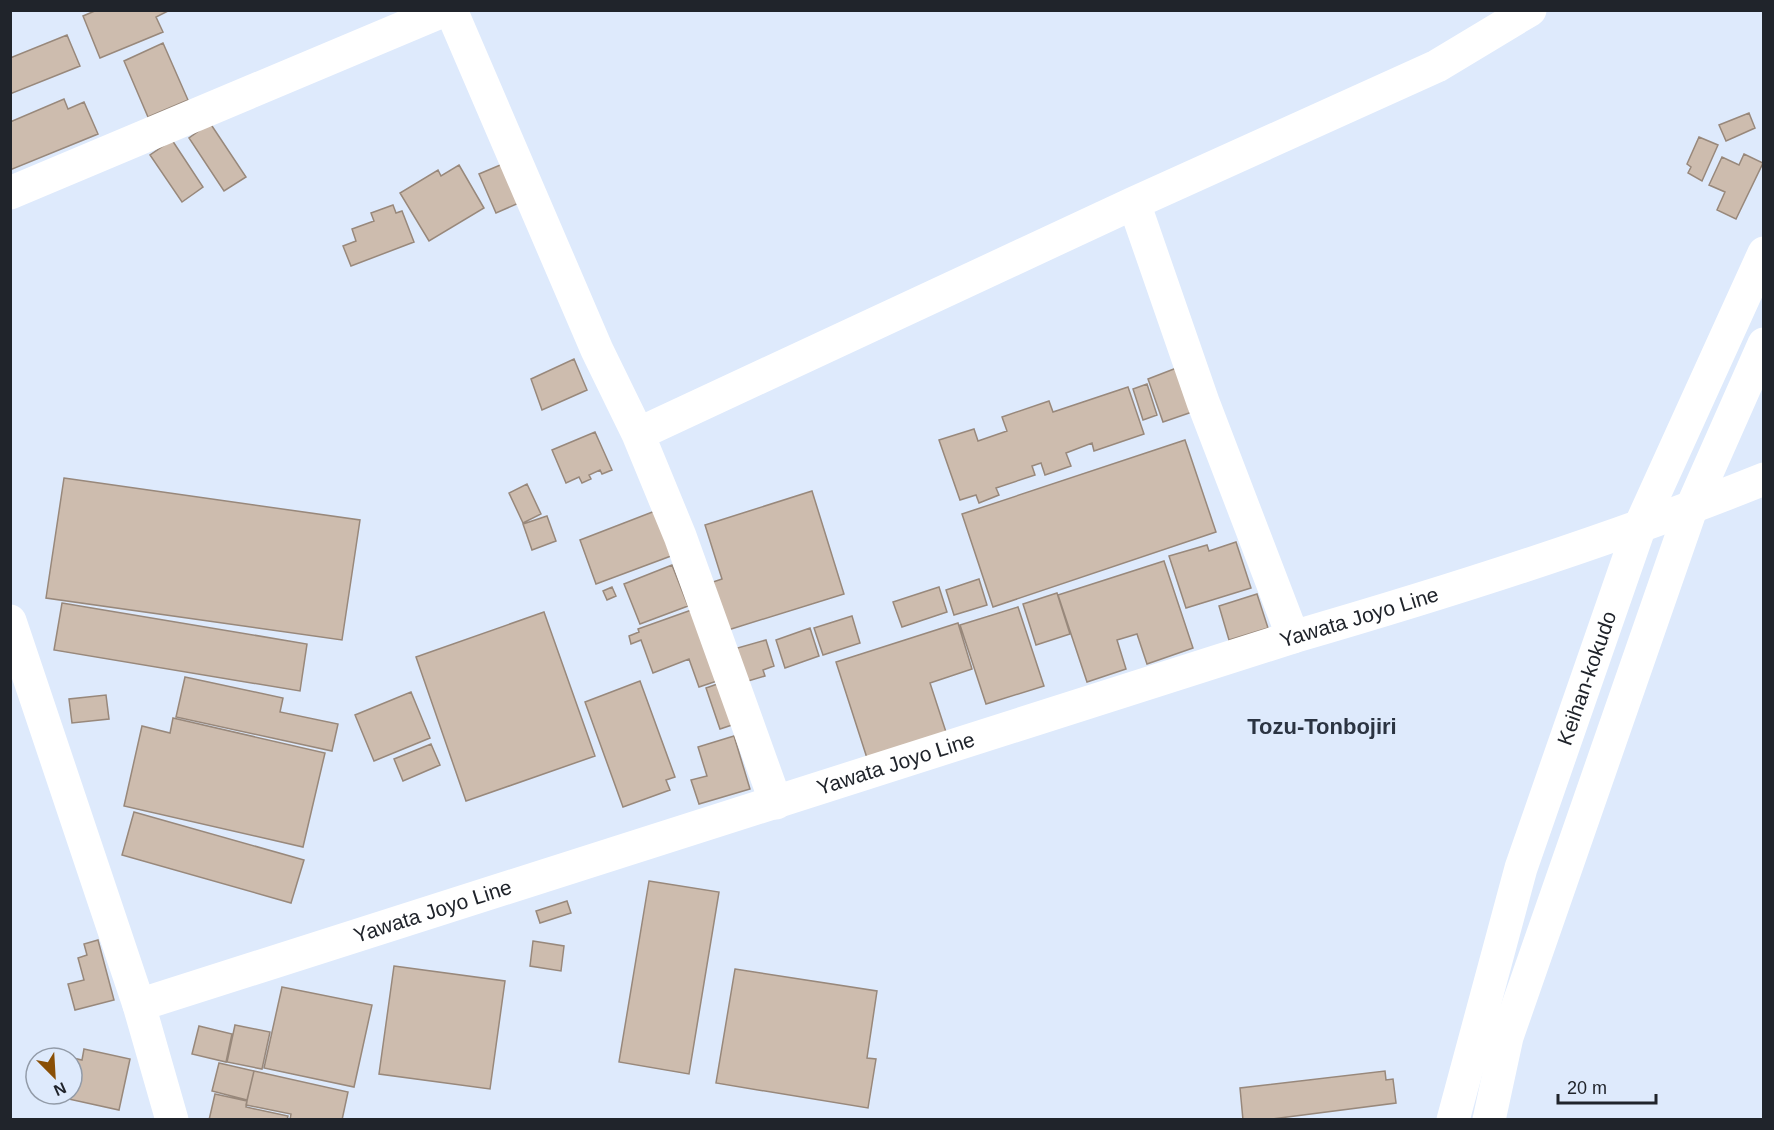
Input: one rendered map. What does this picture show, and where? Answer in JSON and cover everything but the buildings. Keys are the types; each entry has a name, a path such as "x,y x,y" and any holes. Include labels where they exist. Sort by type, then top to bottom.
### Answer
{"main road":[{"path":"10,193 445,10"},
{"path":"451,10 597,350 638,434 680,536 776,803"},
{"path":"638,434 1134,203 1437,66 1530,10"},
{"path":"1134,203 1203,402 1293,637"},
{"name":"Keihan-kokudo","path":"1453,1119 1521,868 1640,526 1764,253"},
{"name":"Keihan-kokudo","path":"1489,1119 1508,1037 1691,508 1764,344"},
{"name":"Yawata Joyo Line","path":"139,1005 1293,637 1418,601 1640,526 1764,479"},
{"path":"10,621 139,1005 172,1119"}],"district":[{"name":"Tozu-Tonbojiri","path":"1322,726"}]}
